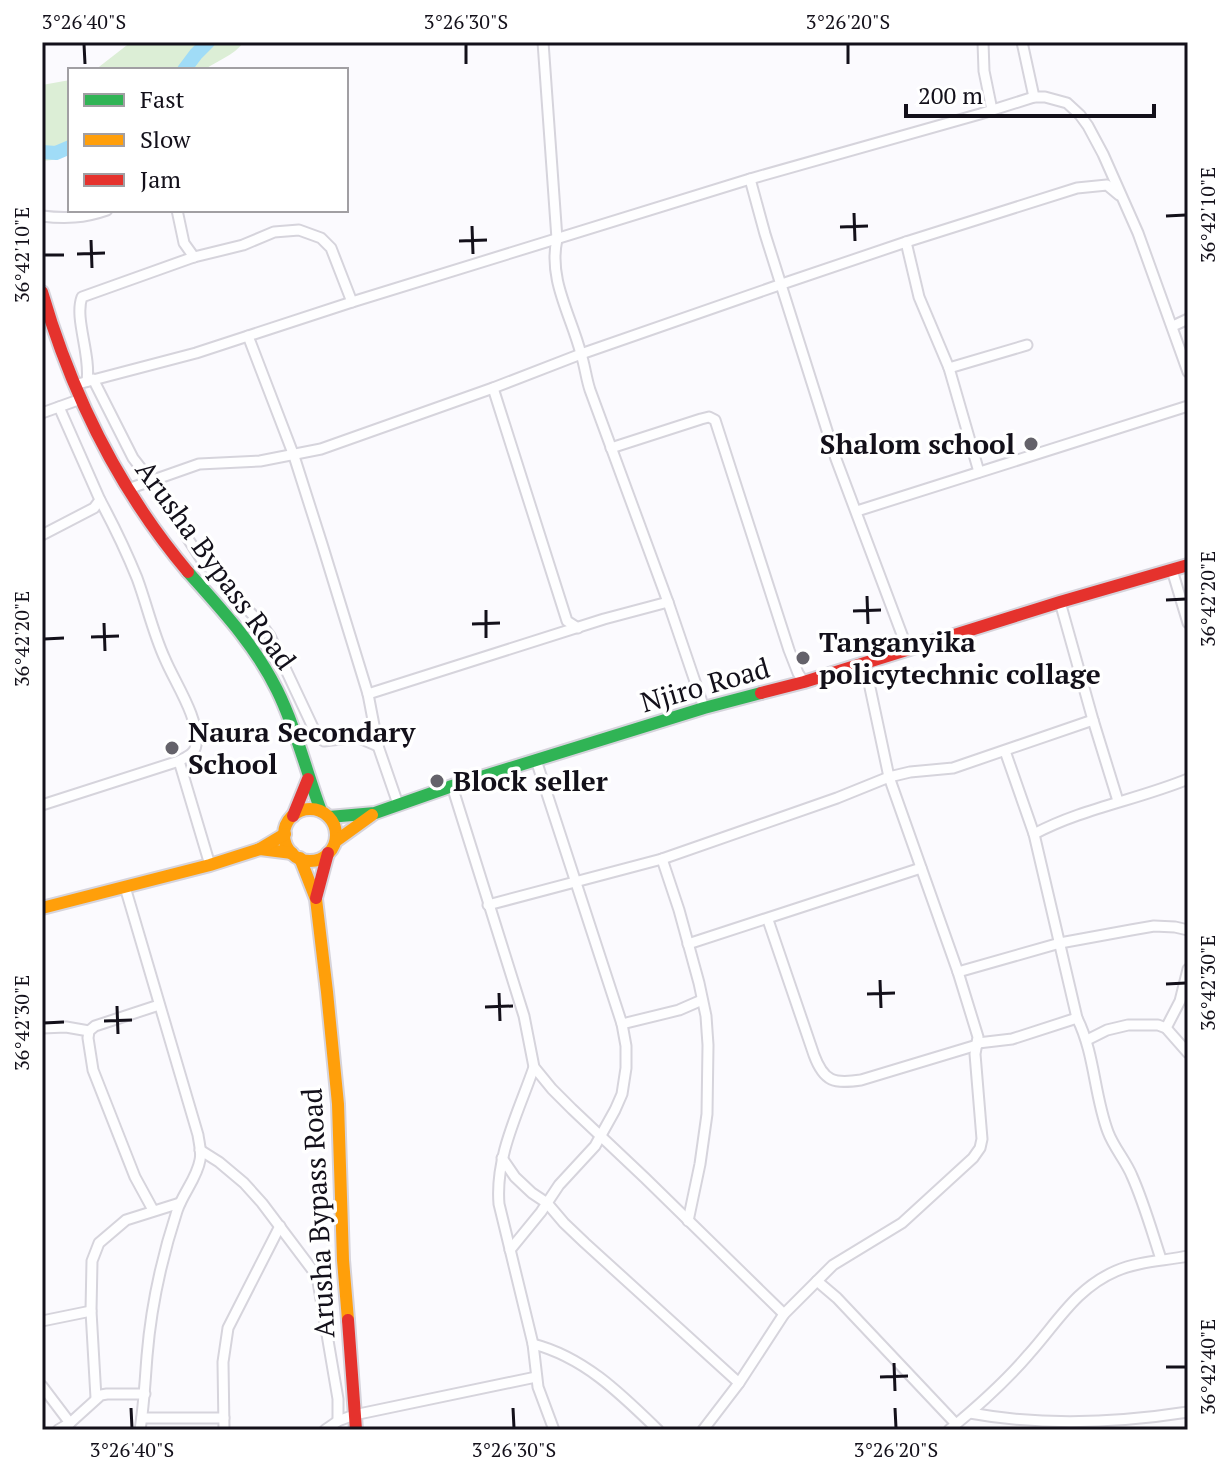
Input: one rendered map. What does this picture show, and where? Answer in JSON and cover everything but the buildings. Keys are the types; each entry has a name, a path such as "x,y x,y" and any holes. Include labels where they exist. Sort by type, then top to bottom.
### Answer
{"main road":[{"name":"Arusha Bypass Road","path":"42,292 45,318 85,382 81,399 128,489 160,536 235,626 268,673 284,704 308,779 325,814 334,824 336,841 328,853 316,899"},
{"name":"Njiro Road","path":"336,841 375,813 452,786 1188,565"},
{"path":"42,908 260,849 285,834 308,779"},
{"path":"293,816 306,809 325,814"},
{"name":"Njiro Road","path":"325,814 375,813"},
{"name":"Arusha Bypass Road","path":"285,834 288,847 296,856 316,899 338,1104 343,1260 356,1430"},
{"path":"260,849 315,860 328,853"}],"street":[{"path":"543,42 557,239 554,258 556,277 590,390 704,708"},
{"path":"983,42 986,85 992,110"},
{"path":"1022,42 1034,97"},
{"path":"85,382 184,356 750,179 1034,97 1067,103 1080,115 1103,154 1138,233 1188,372"},
{"path":"750,179 836,459 907,648"},
{"path":"128,489 199,464 294,456 356,438 581,354 782,284 1077,188 1107,185 1121,196"},
{"path":"42,216 70,219 101,212"},
{"path":"177,212 184,243 194,257"},
{"path":"352,302 331,248 321,238 299,230 274,232 82,297 79,310 88,361 85,382 201,559 270,636 317,736 324,741 357,737 378,746"},
{"path":"906,242 919,297 949,368 979,472"},
{"path":"1173,326 1188,319"},
{"path":"248,336 294,456 368,694 378,746 398,804"},
{"path":"949,368 1027,345"},
{"path":"493,388 567,621 578,628"},
{"path":"42,413 81,399"},
{"path":"857,511 1188,406"},
{"path":"42,805 179,761 194,752 197,743 195,727 165,659 120,537 59,407"},
{"path":"611,448 713,417 789,650 804,682"},
{"path":"42,535 94,508 100,500"},
{"path":"1172,570 1188,623"},
{"path":"368,694 668,602"},
{"path":"1060,602 1118,801"},
{"path":"703,1430 739,1383 784,1314 839,1261 902,1223 973,1158 982,1139 976,1028 889,777 865,664"},
{"path":"488,905 662,859 889,777 953,768 1093,720"},
{"path":"1005,751 1034,834 1077,1018 1087,1040 1109,1134 1132,1174 1161,1259"},
{"path":"510,1250 559,1185 601,1137 622,1094 626,1068 622,1024 536,760"},
{"path":"179,761 210,865"},
{"path":"1034,834 1057,822 1188,779"},
{"path":"452,786 524,1016 534,1067 552,1089 784,1314"},
{"path":"662,859 679,910 702,1000 708,1045 707,1114 688,1221"},
{"path":"688,944 921,868"},
{"path":"125,887 200,1150 200,1161 180,1203 159,1277 147,1354 140,1430"},
{"path":"768,920 819,1070 825,1077 843,1082 861,1080 977,1044 1012,1039 1077,1018"},
{"path":"958,972 1060,943 1154,926 1188,930"},
{"path":"1166,1028 1180,1001 1188,969"},
{"path":"622,1024 679,1010 702,1000"},
{"path":"153,1210 135,1177 93,1070 88,1047 89,1031 95,1026 159,1005"},
{"path":"1087,1040 1107,1030 1128,1025 1158,1025 1166,1028 1188,1053"},
{"path":"42,1028 66,1027 89,1031"},
{"path":"534,1067 502,1158 498,1188 499,1204 533,1344 536,1377 554,1430"},
{"path":"200,1150 244,1183 317,1276 338,1399 338,1421"},
{"path":"502,1158 515,1177 547,1203 585,1243 739,1383"},
{"path":"96,1398 91,1311 92,1261 99,1243 126,1220 180,1203"},
{"path":"224,1430 223,1362 228,1328 280,1226"},
{"path":"817,1281 837,1298 952,1427 1030,1354 1082,1291 1117,1270 1188,1256"},
{"path":"42,1321 91,1311"},
{"path":"73,1315 93,1333"},
{"path":"533,1344 573,1359 620,1393 658,1430"},
{"path":"325,1430 354,1415 536,1377"},
{"path":"42,1386 70,1423"},
{"path":"58,1430 96,1398 107,1394 145,1394"},
{"path":"970,1413 1000,1419 1107,1421 1188,1412"},
{"path":"142,1418 224,1418"}],"green space":[{"path":"131,42 244,42 207,68 98,68"},
{"path":"68,80 68,155 42,161 42,85"}],"waterway":[{"path":"186,68 208,42"},
{"path":"42,152 56,153 68,148"}],"traffic: fast":[{"path":"188,572 237,628 277,690 321,811"},
{"path":"329,817 375,813 452,786 761,693"}],"traffic: slow":[{"path":"310,809 328,817 336,835 328,853 310,861 292,853 284,835 292,817 310,809"},
{"path":"336,841 372,815"},
{"path":"42,908 210,865 260,849 285,834"},
{"path":"260,849 292,853"},
{"path":"300,858 316,899 327,992 338,1104 348,1320"}],"traffic: jam":[{"path":"42,292 68,368 100,440 140,508 188,572"},
{"path":"761,693 1188,565"},
{"path":"293,816 308,779"},
{"path":"316,898 328,853"},
{"path":"348,1320 356,1430"}],"place":[{"name":"Shalom school","path":"1031,444"},
{"name":"Tanganyika policytechnic collage","path":"803,658"},
{"name":"Naura Secondary School","path":"172,748"},
{"name":"Block seller","path":"437,781"}]}
